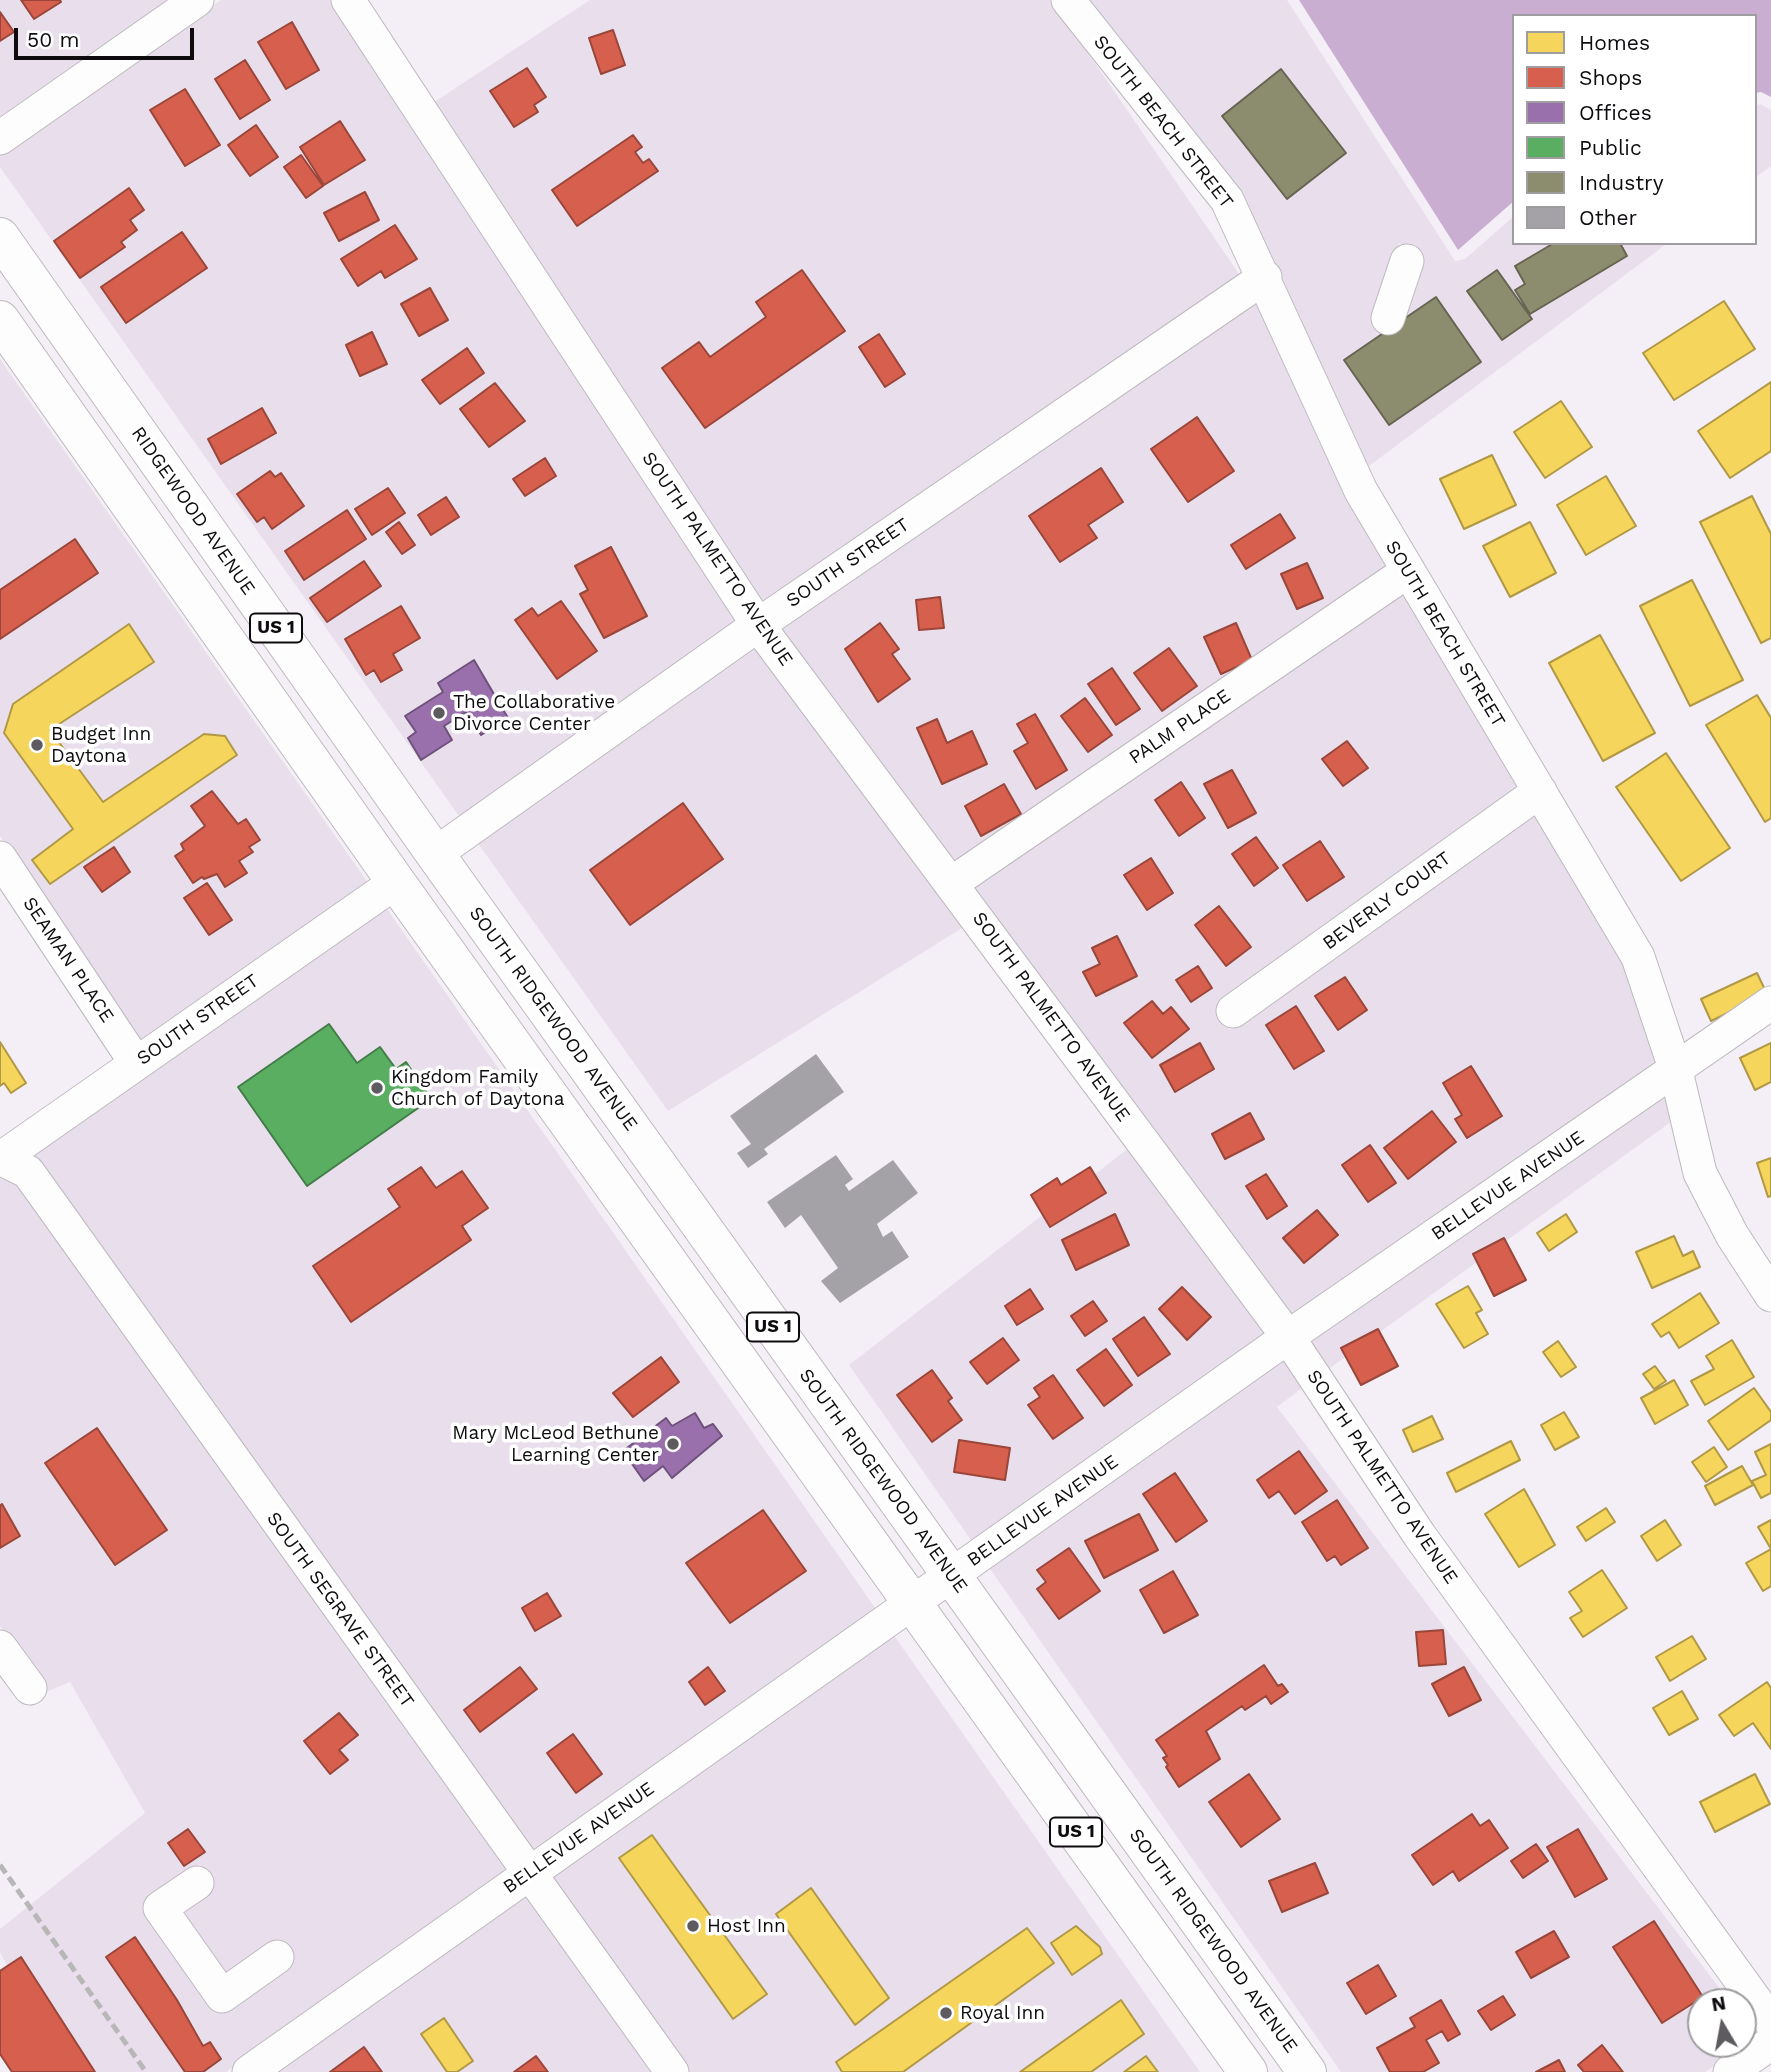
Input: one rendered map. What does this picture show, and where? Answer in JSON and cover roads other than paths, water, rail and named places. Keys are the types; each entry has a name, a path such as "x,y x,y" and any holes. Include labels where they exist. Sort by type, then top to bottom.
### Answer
{"main road":[{"name":"RIDGEWOOD AVENUE","path":"0,237 435,854"},
{"name":"US 1","path":"0,320 334,795 1248,2072"},
{"path":"334,795 403,848 420,854 435,854"},
{"name":"SOUTH RIDGEWOOD AVENUE","path":"435,854 1307,2072"},
{"path":"396,882 410,881 425,885 488,928"}],"street":[{"path":"0,138 197,0"},
{"name":"SOUTH PALMETTO AVENUE","path":"348,0 758,625 1288,1337 1420,1536 1771,2022"},
{"name":"SOUTH BEACH STREET","path":"1068,0 1227,200 1265,277 1361,491 1638,957 1676,1071 1700,1173 1732,1236 1771,1295"},
{"path":"1388,318 1407,261"},
{"name":"SOUTH STREET","path":"435,854 758,625 1265,277"},
{"name":"PALM PLACE","path":"952,883 1408,571"},
{"name":"BEVERLY COURT","path":"1233,1011 1540,791"},
{"name":"SEAMAN PLACE","path":"0,858 136,1063"},
{"name":"SOUTH STREET","path":"0,1159 396,882"},
{"name":"BELLEVUE AVENUE","path":"249,2072 1288,1337 1771,1003"},
{"name":"SOUTH SEGRAVE STREET","path":"0,1159 28,1172 672,2072"},
{"path":"0,1647 30,1688"},
{"path":"197,1884 160,1909 222,1996 277,1957"},
{"path":"1730,2072 1771,2043"}],"railway":[{"path":"0,1865 146,2072"}],"place":[{"name":"The Collaborative Divorce Center","path":"439,713"},
{"name":"Budget Inn Daytona","path":"37,745"},
{"name":"Kingdom Family Church of Daytona","path":"377,1088"},
{"name":"Mary McLeod Bethune Learning Center","path":"673,1444"},
{"name":"Host Inn","path":"693,1926"},
{"name":"Royal Inn","path":"946,2013"}]}
